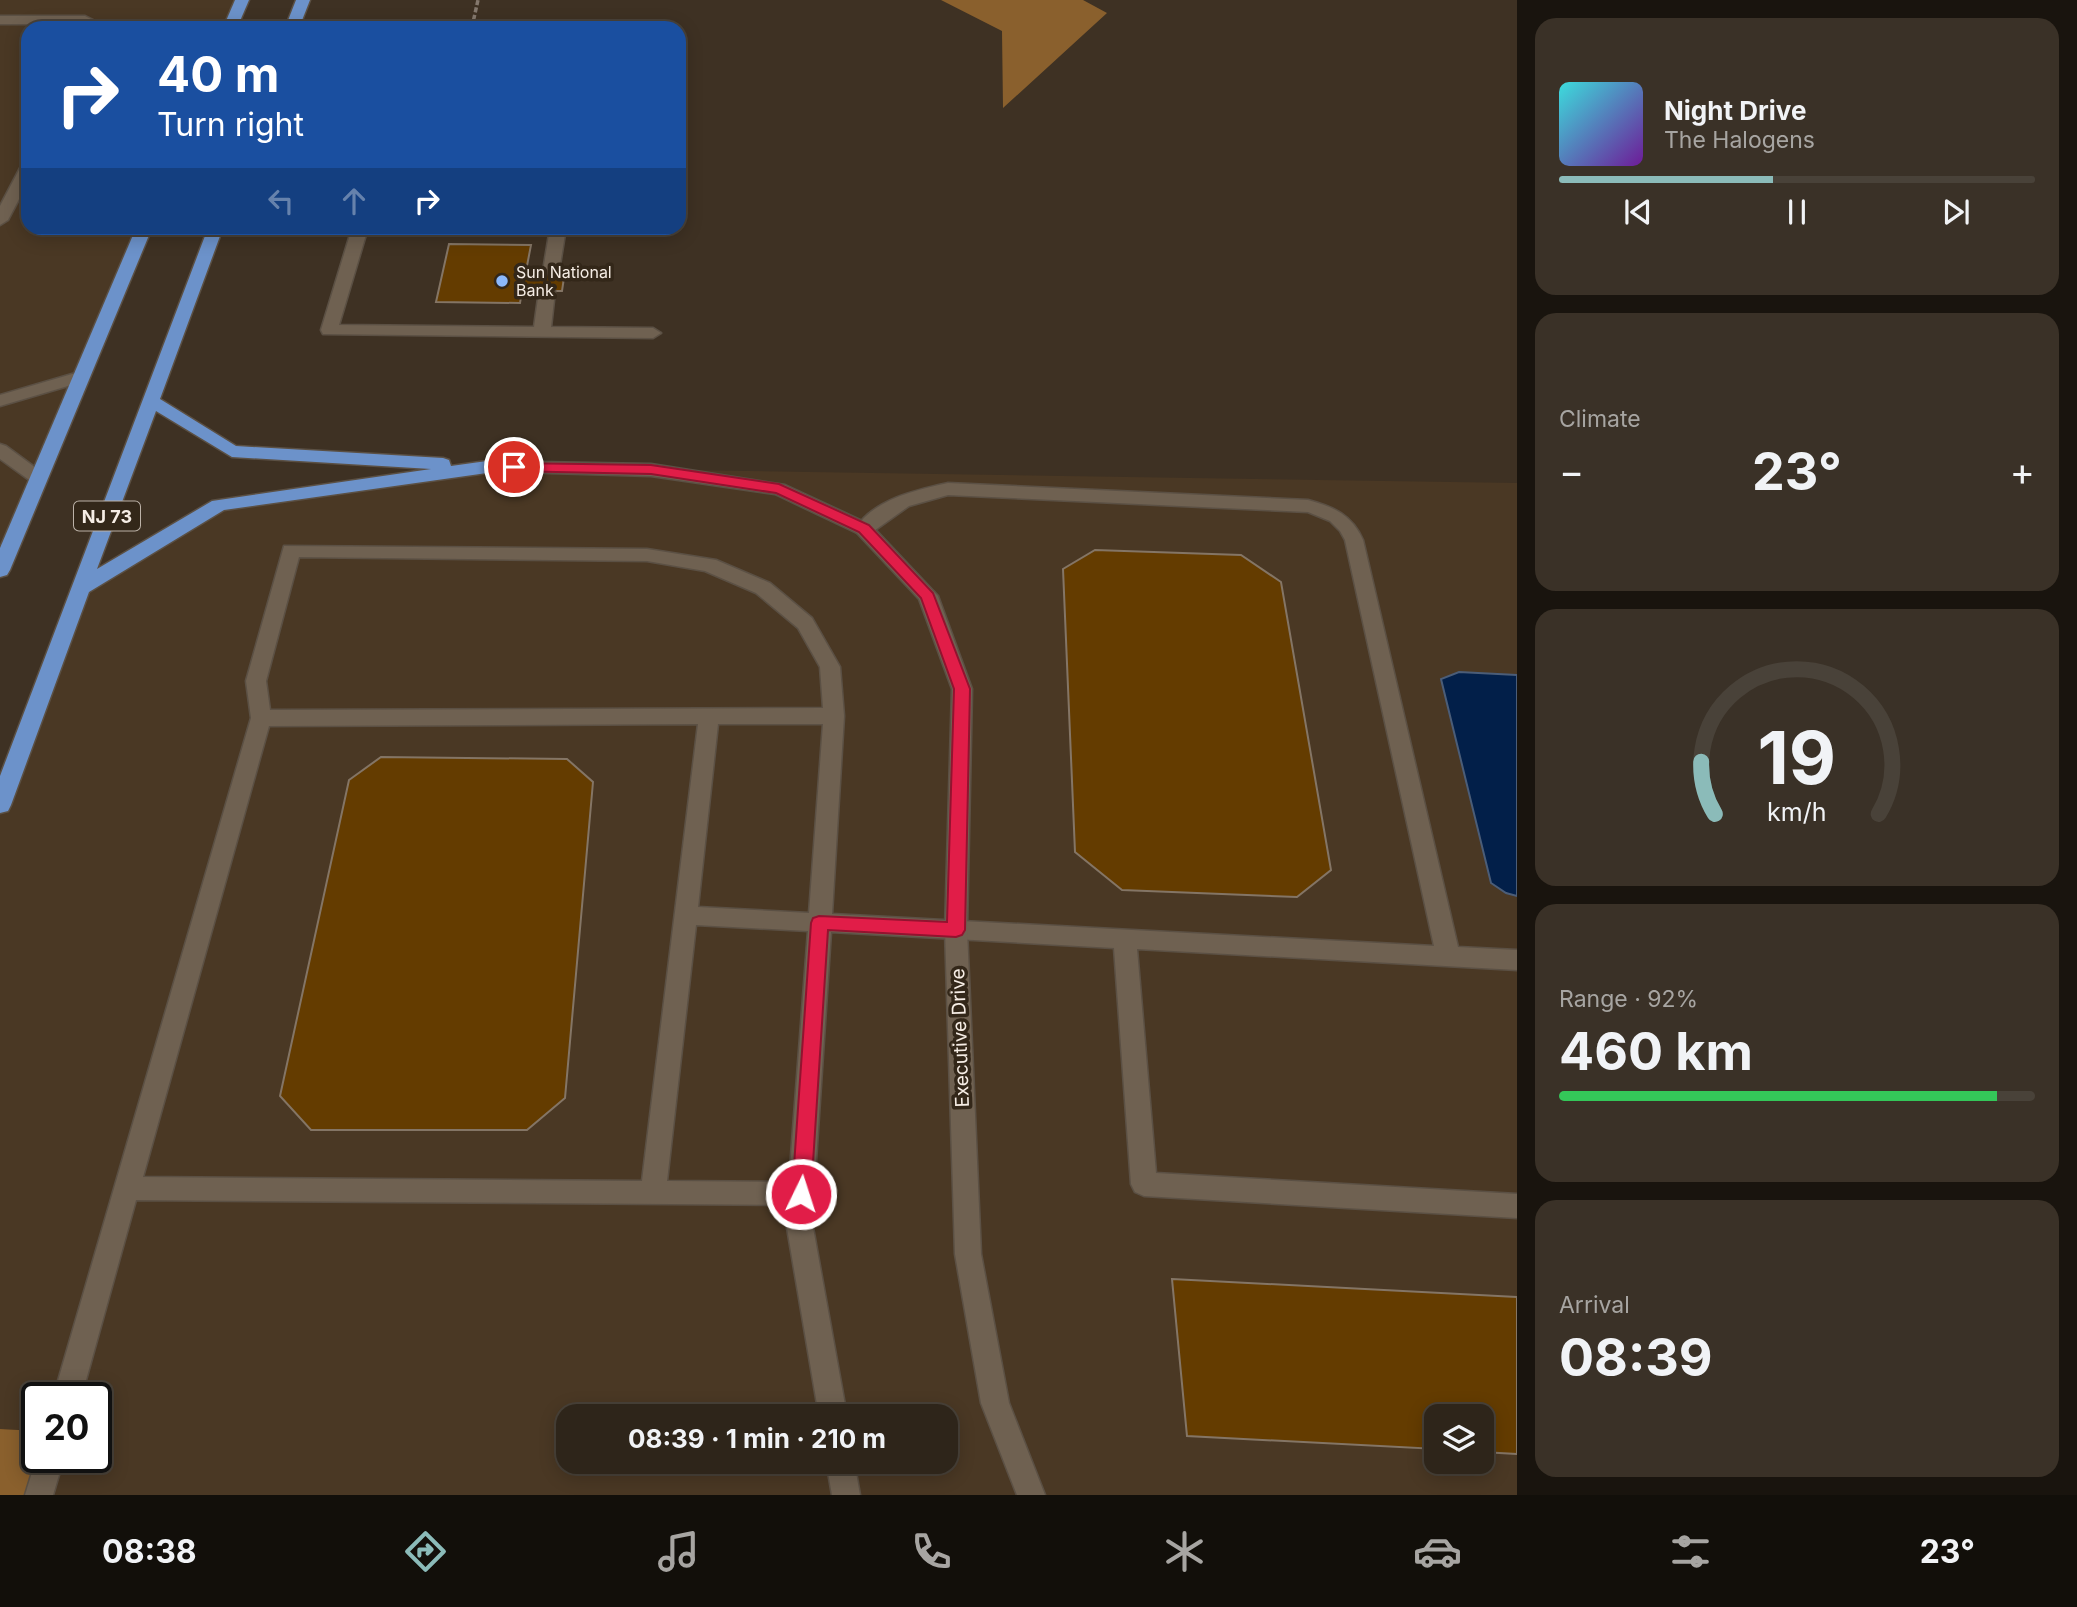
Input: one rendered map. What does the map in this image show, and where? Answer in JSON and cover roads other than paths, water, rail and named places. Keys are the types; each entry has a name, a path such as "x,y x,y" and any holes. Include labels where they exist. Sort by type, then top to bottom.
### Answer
{"highway":[{"path":"233,21 242,0"},
{"path":"295,21 303,0"},
{"path":"0,570 141,235"},
{"name":"NJ 73","path":"0,805 213,235"},
{"path":"150,400 232,451 487,467"},
{"path":"79,589 219,505 487,467"}],"street":[{"path":"0,20 93,21"},
{"path":"0,220 21,181"},
{"path":"357,235 329,330 653,334"},
{"path":"551,271 557,235"},
{"path":"542,333 547,291"},
{"path":"0,401 79,377"},
{"path":"0,450 38,478"},
{"name":"Executive Drive","path":"487,467 651,470 779,489 864,529 928,596 962,689 956,930 968,1254 995,1403 1031,1495"},
{"path":"864,529 885,509 914,496 948,489 1308,506 1321,509 1344,522 1354,540 1448,956"},
{"path":"71,1382 261,718 256,681 290,551 647,555 709,565 763,588 804,623 830,667 834,716 799,1222 831,1404"},
{"path":"653,1193 709,716"},
{"path":"261,718 834,716"},
{"path":"685,915 1517,960"},
{"path":"1125,939 1144,1184 1517,1206"},
{"path":"127,1188 801,1194"},
{"path":"39,1495 46,1473"},
{"path":"842,1474 846,1495"}],"water":[{"path":"1459,672 1517,675 1517,896 1506,893 1491,883 1441,679"}],"place":[{"name":"Sun National Bank","path":"502,281"}]}
